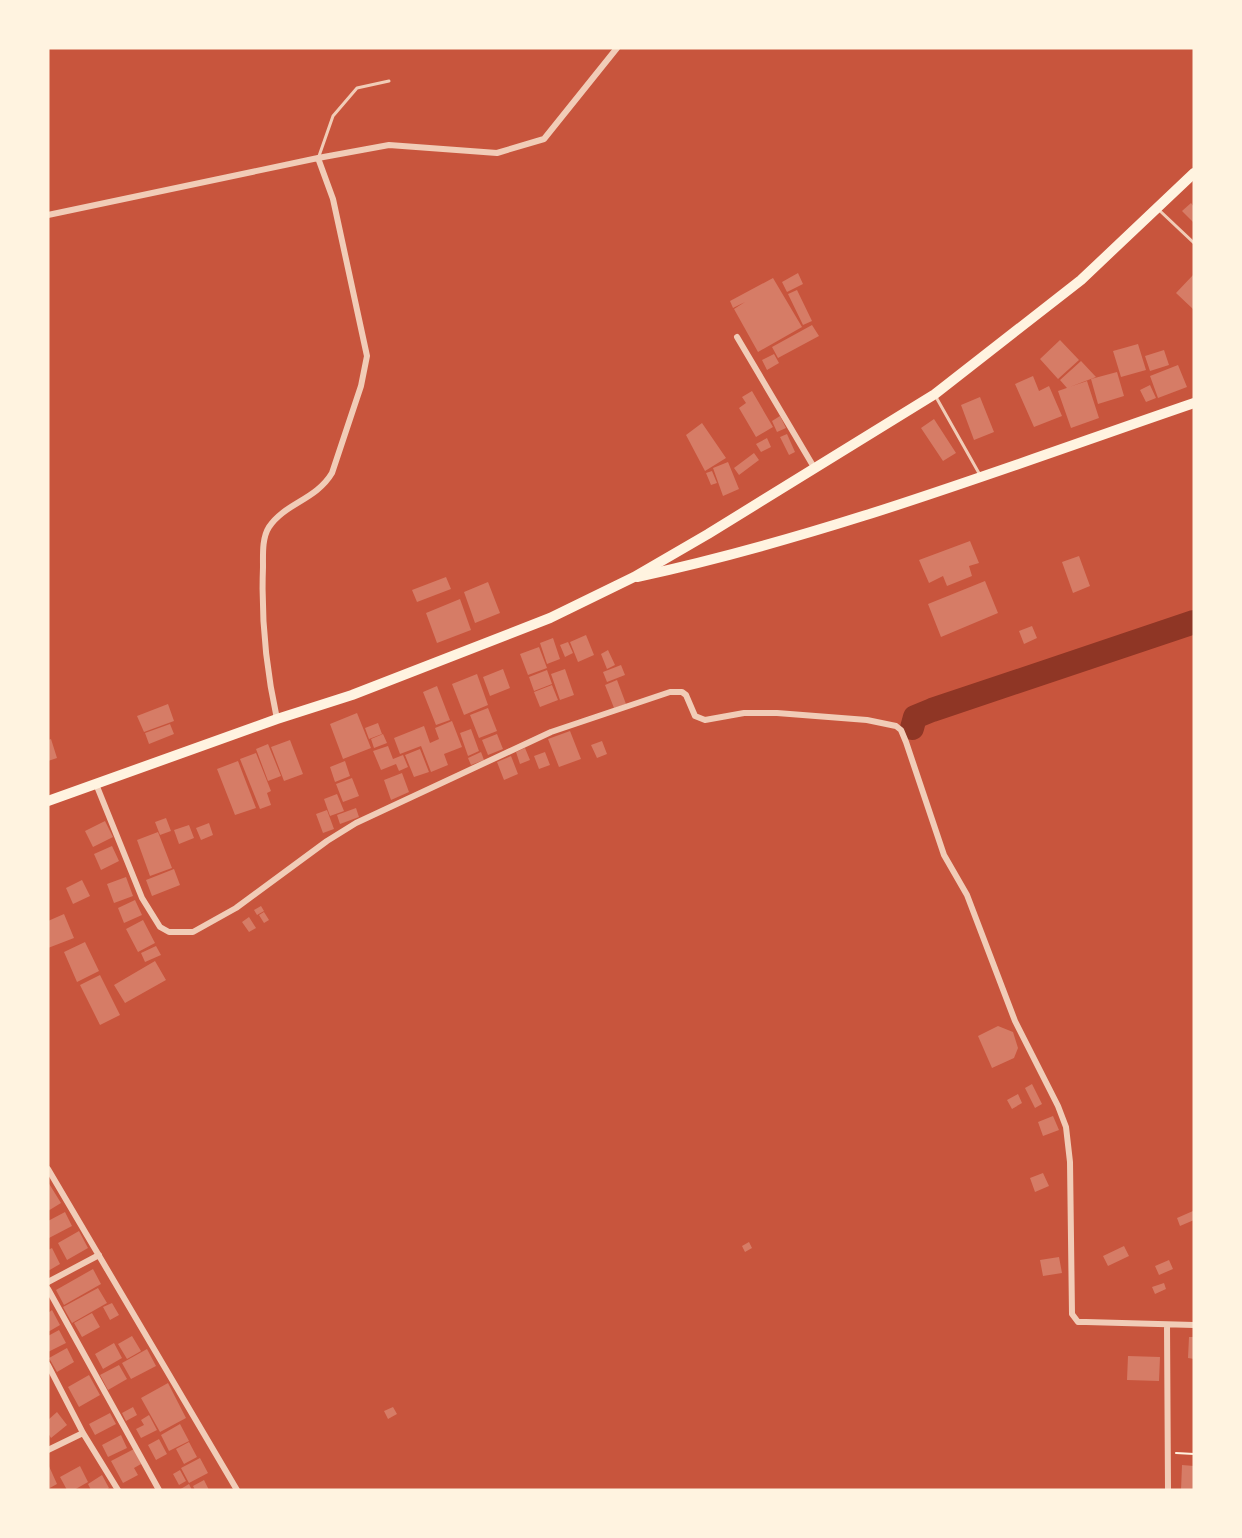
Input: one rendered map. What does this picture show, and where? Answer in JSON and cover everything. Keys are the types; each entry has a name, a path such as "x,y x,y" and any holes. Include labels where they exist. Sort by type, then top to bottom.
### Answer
{"main road":[{"path":"48,801 277,719 352,695 550,618 634,578 935,394 1081,280 1194,173"},
{"path":"634,578 814,532 1194,403"}],"street":[{"path":"48,215 389,145 496,153 544,139 617,48"},
{"path":"277,719 264,643 265,538 274,520 326,484 332,473 366,367 364,336 333,199 318,158"},
{"path":"737,337 814,469"},
{"path":"96,784 142,898 154,918 160,927 169,932 193,932 236,908 320,846 356,823 550,732 670,692 682,692 695,716 705,720 744,713 777,713 867,720 896,726 901,730 906,742 944,855 967,895 1015,1021 1058,1106 1066,1127 1070,1162 1072,1314 1078,1322 1194,1325"},
{"path":"48,1169 237,1490"},
{"path":"48,1282 99,1255"},
{"path":"48,1289 159,1490"},
{"path":"1167,1325 1168,1490"},
{"path":"48,1365 83,1433 118,1490"},
{"path":"48,1450 83,1433"}],"lane":[{"path":"318,158 333,116 357,88 389,81"},
{"path":"1157,209 1194,243"},
{"path":"935,394 981,476"}],"path":[{"path":"1168,1452 1194,1454"}],"building":[{"path":"1191,203 1194,207 1194,223 1182,211"},
{"path":"798,273 803,284 787,292 782,282"},
{"path":"1194,274 1194,310 1176,293"},
{"path":"773,278 802,327 758,352 734,309 745,302 733,308 730,301"},
{"path":"797,290 812,321 803,325 788,294"},
{"path":"812,325 819,336 778,358 772,347"},
{"path":"1060,340 1079,360 1058,379 1040,359"},
{"path":"1138,344 1146,370 1121,377 1113,351"},
{"path":"1164,350 1169,365 1150,371 1145,356"},
{"path":"774,354 779,363 767,370 762,360"},
{"path":"1081,361 1096,377 1067,388 1060,380"},
{"path":"1178,365 1187,387 1158,398 1150,376"},
{"path":"1117,372 1124,396 1098,404 1091,379"},
{"path":"1033,376 1039,391 1049,386 1062,416 1034,427 1015,384"},
{"path":"1087,381 1099,418 1071,428 1058,391"},
{"path":"1150,385 1156,398 1146,402 1140,390"},
{"path":"752,391 773,427 756,437 739,408 746,403 742,397"},
{"path":"980,397 994,432 974,440 961,405"},
{"path":"780,416 786,428 777,432 772,421"},
{"path":"934,419 956,453 943,461 921,428"},
{"path":"702,423 726,458 705,471 686,435"},
{"path":"787,434 795,452 789,455 780,437"},
{"path":"767,438 771,447 761,452 756,444"},
{"path":"754,453 759,460 739,475 734,468"},
{"path":"728,462 739,489 723,496 713,468"},
{"path":"712,471 717,483 711,485 706,473"},
{"path":"970,541 979,563 969,566 972,576 947,586 943,576 929,583 919,560"},
{"path":"1079,556 1090,586 1073,593 1062,562"},
{"path":"446,577 451,589 417,602 412,590"},
{"path":"985,581 998,613 941,637 928,604"},
{"path":"488,582 500,613 475,623 464,592"},
{"path":"460,599 471,630 437,643 426,613"},
{"path":"1032,626 1037,638 1024,644 1019,631"},
{"path":"586,635 594,655 578,662 570,642"},
{"path":"553,638 560,659 547,664 540,643"},
{"path":"568,642 573,653 565,657 560,645"},
{"path":"539,647 547,668 528,675 520,654"},
{"path":"608,650 615,665 607,669 601,654"},
{"path":"621,665 625,675 607,682 603,672"},
{"path":"503,669 510,688 490,696 483,677"},
{"path":"565,669 574,695 560,700 551,674"},
{"path":"547,670 552,684 534,691 529,677"},
{"path":"477,674 488,705 464,715 452,684"},
{"path":"617,680 626,704 614,708 605,685"},
{"path":"552,685 558,700 540,707 534,692"},
{"path":"437,686 450,720 436,725 423,692"},
{"path":"168,704 174,721 144,732 137,716"},
{"path":"488,708 497,731 479,738 470,715"},
{"path":"357,713 371,748 343,759 330,724"},
{"path":"452,721 462,747 444,754 448,765 431,772 421,746 400,754 394,738 424,726 430,743 439,739 435,728"},
{"path":"378,723 382,734 369,739 365,728"},
{"path":"170,724 174,734 149,744 145,733"},
{"path":"471,729 479,751 468,756 460,733"},
{"path":"570,731 581,759 559,767 548,739"},
{"path":"383,734 387,743 374,748 371,739"},
{"path":"497,734 503,749 488,755 482,740"},
{"path":"51,739 57,758 48,761 48,740"},
{"path":"290,740 303,774 284,781 271,747"},
{"path":"602,741 607,754 597,758 591,745"},
{"path":"268,744 281,776 268,781 256,749"},
{"path":"388,746 393,759 403,755 408,767 399,771 396,764 381,770 373,751"},
{"path":"525,748 530,760 520,764 516,752"},
{"path":"420,749 429,772 414,777 405,755"},
{"path":"481,752 484,760 471,765 468,758"},
{"path":"545,752 550,765 539,769 534,756"},
{"path":"256,753 271,791 267,793 271,805 260,809 240,759"},
{"path":"511,756 518,774 504,780 497,762"},
{"path":"238,761 256,808 235,815 217,769"},
{"path":"345,761 350,776 335,782 330,767"},
{"path":"402,773 409,792 391,800 384,780"},
{"path":"352,778 359,796 343,802 336,784"},
{"path":"337,794 344,811 330,816 324,799"},
{"path":"356,808 359,817 340,824 337,815"},
{"path":"327,810 334,829 323,833 316,814"},
{"path":"166,818 171,831 160,835 155,822"},
{"path":"105,821 113,837 93,847 85,831"},
{"path":"209,823 213,835 201,840 196,828"},
{"path":"189,825 194,838 179,844 174,830"},
{"path":"158,832 172,868 150,876 137,840"},
{"path":"112,846 119,861 101,870 94,854"},
{"path":"174,869 180,885 152,896 146,880"},
{"path":"126,877 133,896 114,903 107,884"},
{"path":"82,880 90,896 73,904 66,888"},
{"path":"135,900 142,915 124,923 118,908"},
{"path":"261,906 264,911 257,915 254,910"},
{"path":"264,912 269,920 264,923 259,915"},
{"path":"64,914 74,938 48,948 48,921"},
{"path":"249,917 256,928 249,932 242,922"},
{"path":"143,920 155,943 138,952 126,929"},
{"path":"85,942 99,971 77,982 64,952"},
{"path":"156,946 161,955 145,962 141,953"},
{"path":"155,961 166,980 125,1003 114,985"},
{"path":"100,975 120,1015 100,1025 80,985"},
{"path":"998,1026 1013,1032 1018,1048 1014,1058 992,1068 978,1036"},
{"path":"1032,1084 1042,1104 1035,1108 1025,1088"},
{"path":"1018,1094 1022,1103 1012,1109 1007,1100"},
{"path":"1053,1116 1059,1130 1043,1136 1038,1122"},
{"path":"1043,1173 1049,1186 1035,1192 1030,1178"},
{"path":"48,1182 61,1203 48,1211"},
{"path":"1193,1211 1194,1220 1180,1226 1177,1218"},
{"path":"65,1212 72,1226 49,1238 48,1221"},
{"path":"79,1231 88,1248 67,1260 58,1243"},
{"path":"749,1242 752,1248 745,1252 742,1246"},
{"path":"1124,1246 1129,1256 1108,1266 1103,1256"},
{"path":"52,1248 60,1264 48,1271 48,1250"},
{"path":"1059,1257 1062,1273 1043,1276 1040,1260"},
{"path":"1169,1260 1173,1269 1159,1275 1155,1266"},
{"path":"93,1269 101,1284 64,1305 56,1290"},
{"path":"1164,1283 1166,1289 1155,1294 1152,1287"},
{"path":"98,1288 107,1303 72,1323 63,1307"},
{"path":"112,1303 119,1315 110,1320 103,1307"},
{"path":"52,1310 60,1325 48,1332 48,1313"},
{"path":"92,1313 100,1327 82,1337 74,1323"},
{"path":"59,1330 66,1343 48,1352 48,1336"},
{"path":"132,1336 141,1351 127,1359 118,1344"},
{"path":"1189,1337 1194,1337 1194,1359 1188,1358"},
{"path":"114,1343 122,1358 103,1369 95,1354"},
{"path":"67,1348 74,1362 57,1372 49,1358"},
{"path":"147,1349 156,1366 131,1379 122,1363"},
{"path":"1128,1356 1160,1357 1159,1381 1127,1380"},
{"path":"119,1365 127,1379 108,1390 100,1375"},
{"path":"89,1375 100,1395 79,1407 68,1387"},
{"path":"168,1383 186,1418 160,1432 141,1398"},
{"path":"133,1407 137,1415 126,1421 122,1413"},
{"path":"393,1407 397,1414 388,1419 384,1411"},
{"path":"57,1412 67,1425 51,1438 48,1433 48,1420"},
{"path":"110,1413 116,1424 95,1435 89,1424"},
{"path":"149,1415 157,1430 141,1438 136,1429 144,1425 141,1420"},
{"path":"180,1424 189,1441 169,1451 161,1435"},
{"path":"121,1435 127,1448 108,1457 102,1445"},
{"path":"159,1439 167,1454 156,1460 148,1445"},
{"path":"189,1442 197,1457 184,1464 176,1449"},
{"path":"134,1449 141,1464 134,1468 138,1475 123,1483 111,1461"},
{"path":"200,1458 208,1473 189,1483 181,1468"},
{"path":"48,1464 57,1484 48,1489"},
{"path":"1182,1465 1194,1466 1194,1490 1181,1490"},
{"path":"80,1466 88,1482 74,1490 67,1490 60,1477"},
{"path":"180,1470 186,1481 179,1485 173,1474"},
{"path":"102,1475 109,1488 91,1490 88,1484"},
{"path":"204,1480 209,1490 195,1490 193,1486"},
{"path":"189,1484 192,1490 179,1490"}],"waterway":[{"path":"912,728 915,717 932,710 1194,622"}]}
